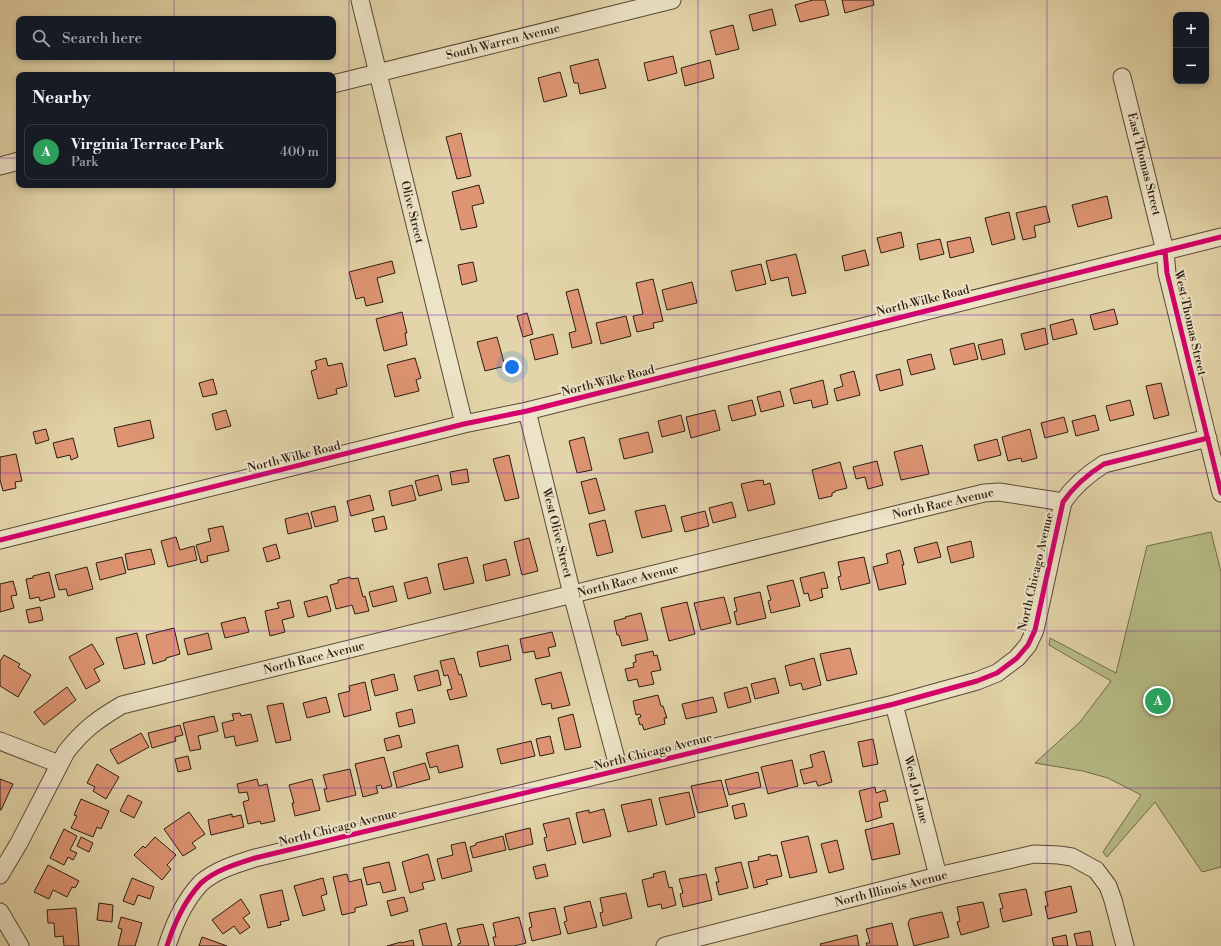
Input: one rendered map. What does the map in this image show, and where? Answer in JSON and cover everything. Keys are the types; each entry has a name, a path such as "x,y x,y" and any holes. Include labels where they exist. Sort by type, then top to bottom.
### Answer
{"street":[{"name":"Olive Street","path":"360,0 464,424"},
{"name":"South Warren Avenue","path":"336,83 672,0"},
{"name":"East Thomas Street","path":"1122,77 1165,251"},
{"path":"0,166 16,162"},
{"name":"North Wilke Road","path":"0,540 464,424 527,411 1221,237"},
{"name":"West Thomas Street","path":"1165,251 1167,273 1221,493"},
{"name":"West Olive Street","path":"527,411 572,594 619,770"},
{"path":"1063,502 1070,491 1086,476 1104,464 1208,438"},
{"name":"North Race Avenue","path":"0,875 25,832 59,764 70,747 86,729 100,718 122,705 984,493 999,492 1063,502"},
{"name":"North Chicago Avenue","path":"167,946 181,912 195,891 211,876 233,865 255,858 894,704 977,682 997,673 1016,658 1028,645 1035,630 1063,502"},
{"name":"West Jo Lane","path":"894,704 938,876"},
{"path":"0,741 59,764"},
{"name":"North Illinois Avenue","path":"665,946 938,876 1034,854 1072,857 1096,870 1108,886 1125,946"},
{"path":"0,912 20,946"}],"green space":[{"path":"1211,532 1221,572 1221,867 1202,872 1155,802 1107,857 1103,852 1141,795 1108,778 1083,771 1035,763 1080,722 1111,681 1049,645 1050,638 1116,673 1147,546"}],"building":[{"path":"813,0 825,0 829,15 800,22 795,5"},
{"path":"842,0 873,0 874,5 845,13"},
{"path":"772,9 776,25 753,31 749,15"},
{"path":"733,25 739,49 716,55 710,31"},
{"path":"673,56 677,73 648,81 644,63"},
{"path":"598,59 606,88 580,94 578,83 574,83 570,66"},
{"path":"710,60 714,78 685,86 681,68"},
{"path":"560,72 567,96 544,102 538,78"},
{"path":"461,133 471,176 457,179 446,137"},
{"path":"479,185 484,203 472,206 477,227 461,230 452,192"},
{"path":"1107,196 1112,218 1078,227 1072,205"},
{"path":"1046,206 1050,222 1034,226 1036,237 1023,240 1016,213"},
{"path":"1009,212 1015,239 992,245 985,218"},
{"path":"901,232 904,247 881,253 877,238"},
{"path":"970,237 974,252 950,258 947,242"},
{"path":"940,239 944,254 920,260 917,244"},
{"path":"865,250 869,265 845,271 842,256"},
{"path":"796,254 806,293 792,296 788,277 771,281 766,261"},
{"path":"392,261 395,273 377,278 383,302 366,306 364,297 356,299 349,272"},
{"path":"473,262 477,281 462,285 458,265"},
{"path":"761,264 766,284 736,291 731,271"},
{"path":"653,279 663,321 653,323 654,328 637,332 633,316 643,314 636,283"},
{"path":"692,282 697,303 667,310 662,290"},
{"path":"578,289 592,343 572,348 569,333 576,331 566,292"},
{"path":"1114,309 1118,324 1094,330 1090,315"},
{"path":"402,312 407,333 405,333 407,345 384,351 376,319"},
{"path":"527,313 533,334 523,337 517,316"},
{"path":"626,316 631,336 601,344 596,323"},
{"path":"1073,319 1077,334 1053,340 1050,325"},
{"path":"1045,328 1048,344 1025,350 1021,334"},
{"path":"553,334 558,354 535,360 530,340"},
{"path":"497,337 505,366 485,371 477,342"},
{"path":"1002,339 1005,354 982,360 978,345"},
{"path":"974,343 978,359 954,365 950,349"},
{"path":"931,354 935,369 911,375 907,360"},
{"path":"326,358 328,366 342,363 347,386 336,389 337,394 318,399 311,371 317,369 315,361"},
{"path":"415,358 421,378 416,380 419,391 395,397 387,365"},
{"path":"900,369 903,385 880,391 876,375"},
{"path":"854,371 860,395 837,401 834,389 843,386 840,375"},
{"path":"213,379 217,394 203,397 199,383"},
{"path":"823,380 828,404 813,408 811,400 794,404 790,389"},
{"path":"1161,383 1169,415 1154,419 1146,386"},
{"path":"780,391 784,406 761,412 757,397"},
{"path":"752,400 756,415 732,421 728,406"},
{"path":"1130,400 1134,415 1110,421 1106,406"},
{"path":"226,410 231,426 216,430 212,414"},
{"path":"715,410 720,430 691,438 686,417"},
{"path":"681,415 685,431 662,437 658,421"},
{"path":"1095,415 1099,430 1076,436 1072,421"},
{"path":"1064,417 1068,432 1045,438 1041,423"},
{"path":"150,420 154,438 118,447 114,428"},
{"path":"46,429 49,440 36,444 33,432"},
{"path":"1030,429 1037,458 1022,462 1021,458 1008,461 1002,437"},
{"path":"648,432 653,452 624,459 619,439"},
{"path":"584,437 592,470 577,473 569,441"},
{"path":"73,438 78,457 71,460 70,455 57,458 53,443"},
{"path":"997,439 1001,455 978,461 974,445"},
{"path":"922,445 929,474 901,480 894,452"},
{"path":"16,454 22,481 15,482 16,488 3,491 0,480 0,457"},
{"path":"509,455 519,498 505,501 493,459"},
{"path":"877,461 883,485 868,489 865,477 856,479 853,467"},
{"path":"840,462 847,488 835,491 832,493 832,496 819,499 812,470"},
{"path":"467,469 469,482 452,485 450,472"},
{"path":"438,475 442,490 419,496 415,481"},
{"path":"596,478 605,510 589,514 581,482"},
{"path":"763,480 764,485 770,483 775,504 748,511 741,484"},
{"path":"412,485 416,500 392,506 389,491"},
{"path":"370,495 374,510 351,516 347,501"},
{"path":"732,502 736,517 713,523 709,508"},
{"path":"665,505 672,531 642,538 635,511"},
{"path":"335,506 338,521 315,527 311,512"},
{"path":"705,511 709,526 685,532 681,517"},
{"path":"308,513 312,528 288,534 285,519"},
{"path":"384,516 387,529 375,532 372,519"},
{"path":"605,520 613,552 597,556 589,524"},
{"path":"223,526 229,551 207,556 208,561 201,563 196,545 211,541 208,529"},
{"path":"176,537 180,550 194,546 197,560 168,567 161,541"},
{"path":"529,538 538,571 522,575 514,542"},
{"path":"971,541 974,557 951,563 947,547"},
{"path":"937,542 941,557 918,563 914,548"},
{"path":"276,544 280,558 267,562 263,548"},
{"path":"151,549 155,564 128,570 125,554"},
{"path":"900,550 904,565 902,565 906,584 879,590 873,567 888,563 886,554"},
{"path":"122,557 126,573 100,580 96,563"},
{"path":"467,557 474,583 444,590 438,564"},
{"path":"864,557 870,583 841,590 838,577 841,576 838,562"},
{"path":"506,559 510,575 486,581 483,565"},
{"path":"87,567 93,589 68,596 66,589 59,590 55,575"},
{"path":"49,572 55,597 40,601 39,597 30,599 26,579"},
{"path":"824,572 828,588 821,589 823,597 810,601 808,593 804,594 800,578"},
{"path":"350,577 351,579 358,578 363,597 365,596 369,611 355,614 352,605 336,609 330,585 338,583 338,580"},
{"path":"427,577 431,593 408,599 404,583"},
{"path":"793,580 800,606 771,613 768,601 771,600 767,586"},
{"path":"13,581 17,595 11,596 14,608 0,612 0,584"},
{"path":"393,586 397,601 373,607 369,592"},
{"path":"760,592 766,618 737,625 734,612 737,611 734,598"},
{"path":"327,596 331,611 308,617 304,602"},
{"path":"724,597 731,623 701,630 694,603"},
{"path":"290,600 294,617 282,620 285,632 270,636 265,611 279,608 277,603"},
{"path":"687,602 695,634 669,641 661,608"},
{"path":"40,607 43,620 29,623 26,610"},
{"path":"641,613 648,640 622,646 619,635 617,635 614,621"},
{"path":"245,617 249,632 225,638 221,623"},
{"path":"174,628 180,654 153,664 146,635"},
{"path":"552,632 556,646 548,648 550,656 536,659 534,651 523,653 520,639"},
{"path":"137,633 145,664 124,669 116,638"},
{"path":"208,633 212,649 188,655 184,639"},
{"path":"92,644 104,664 94,669 100,681 86,689 69,657"},
{"path":"508,645 511,660 480,667 477,652"},
{"path":"850,648 857,674 827,681 820,654"},
{"path":"653,651 654,656 657,655 661,670 651,672 654,684 639,687 637,679 628,681 625,669 634,667 633,663 636,662 635,655"},
{"path":"4,655 20,664 18,667 31,675 18,697 0,686 0,661"},
{"path":"454,658 459,675 461,674 467,696 450,700 447,690 452,689 448,675 444,676 440,661"},
{"path":"814,658 821,685 803,690 801,683 790,686 785,666"},
{"path":"438,670 441,685 418,691 414,676"},
{"path":"561,672 570,705 552,709 551,703 542,705 535,679"},
{"path":"394,674 398,690 375,696 371,680"},
{"path":"775,678 779,693 755,699 751,684"},
{"path":"365,682 371,710 344,717 338,694 350,691 349,686"},
{"path":"67,687 76,700 44,725 34,712"},
{"path":"747,687 751,702 728,708 724,693"},
{"path":"658,695 661,706 663,706 667,718 664,718 665,724 644,730 642,724 640,725 638,718 641,717 640,714 636,715 633,701"},
{"path":"326,697 330,712 307,718 303,703"},
{"path":"713,697 717,712 686,719 682,704"},
{"path":"283,703 291,740 276,743 267,706"},
{"path":"412,709 415,723 399,727 396,713"},
{"path":"240,713 241,716 251,714 258,741 236,746 234,736 225,738 222,723 234,720 232,714"},
{"path":"573,714 581,747 565,750 558,718"},
{"path":"214,716 218,731 198,736 201,749 190,751 183,723"},
{"path":"180,725 183,735 175,737 176,741 152,748 148,733"},
{"path":"141,733 149,747 118,764 110,750"},
{"path":"399,735 402,747 387,751 384,739"},
{"path":"550,736 554,753 540,756 536,739"},
{"path":"873,739 878,764 863,767 858,742"},
{"path":"531,741 535,756 501,764 497,749"},
{"path":"458,745 463,767 439,773 437,766 430,768 426,753"},
{"path":"824,751 832,782 818,786 816,781 804,784 800,770 813,767 810,755"},
{"path":"188,756 191,769 178,772 175,759"},
{"path":"384,757 392,786 382,789 381,785 376,786 378,793 363,797 355,764"},
{"path":"792,760 798,786 768,794 761,767"},
{"path":"425,763 430,779 397,788 393,772"},
{"path":"97,764 119,777 106,799 93,791 95,787 87,783"},
{"path":"350,769 356,795 327,802 324,789 327,789 323,775"},
{"path":"758,772 761,787 729,795 725,780"},
{"path":"0,779 13,784 1,810 0,810"},
{"path":"257,779 259,786 267,784 275,821 261,824 260,821 248,824 243,802 249,800 247,792 239,793 237,784"},
{"path":"312,779 320,810 295,816 292,803 294,803 289,785"},
{"path":"721,780 728,806 698,813 691,786"},
{"path":"875,787 876,793 885,790 888,801 879,803 882,817 866,822 859,791"},
{"path":"689,792 695,817 666,825 659,798"},
{"path":"128,795 142,802 134,818 120,811"},
{"path":"81,799 109,811 101,829 97,827 93,837 71,828 77,816 74,815"},
{"path":"651,799 657,825 628,832 621,805"},
{"path":"744,803 747,816 735,819 732,806"},
{"path":"604,809 611,836 583,843 576,813 589,810 589,813"},
{"path":"189,812 205,834 192,843 196,848 183,856 164,829"},
{"path":"232,814 232,817 241,815 244,827 211,835 208,820"},
{"path":"569,818 576,844 547,851 544,838 547,837 543,824"},
{"path":"893,823 900,854 872,860 865,830"},
{"path":"530,828 533,844 509,850 505,834"},
{"path":"64,829 77,836 70,850 77,853 73,860 68,857 64,865 50,858"},
{"path":"503,836 506,850 473,858 470,847 476,845 476,843"},
{"path":"808,836 817,872 790,878 781,842"},
{"path":"81,837 93,843 89,852 77,846"},
{"path":"155,837 176,855 167,865 171,869 162,880 134,855 143,846 145,848"},
{"path":"837,840 844,869 829,873 821,844"},
{"path":"465,842 472,871 442,879 437,859 453,855 451,845"},
{"path":"428,854 435,880 422,883 424,889 410,893 402,862"},
{"path":"770,854 771,856 777,855 782,876 766,880 768,884 754,888 748,862 759,860 758,857"},
{"path":"389,862 396,890 383,893 380,882 367,885 363,868"},
{"path":"741,862 748,888 719,895 716,882 719,882 715,868"},
{"path":"545,864 548,876 536,879 533,867"},
{"path":"48,865 79,881 75,888 72,887 67,897 53,890 49,899 34,892"},
{"path":"665,871 669,888 672,887 676,905 662,909 661,904 648,907 642,880 654,877 653,874"},
{"path":"347,874 349,882 361,879 367,905 355,908 355,912 342,915 333,877"},
{"path":"706,874 712,900 683,907 680,894 683,893 679,879"},
{"path":"132,878 154,887 150,899 138,895 134,905 123,901"},
{"path":"323,878 327,894 321,896 325,910 303,916 294,886"},
{"path":"1071,886 1077,912 1048,919 1045,906 1048,906 1045,892"},
{"path":"1026,889 1032,915 1003,922 1000,909 1003,908 999,894"},
{"path":"282,890 289,920 280,922 281,925 268,928 260,895"},
{"path":"626,893 632,918 603,926 600,913 603,912 600,898"},
{"path":"404,897 408,911 391,916 387,901"},
{"path":"241,899 250,913 243,918 250,927 240,934 234,926 223,934 212,920"},
{"path":"590,901 597,927 568,934 564,922 567,921 564,907"},
{"path":"983,902 989,927 961,935 957,922 960,921 957,907"},
{"path":"99,903 113,905 112,922 97,920"},
{"path":"76,908 79,946 64,946 63,936 55,937 54,923 48,923 47,910"},
{"path":"555,908 561,934 532,941 529,928 532,927 529,913"},
{"path":"942,912 949,937 914,946 908,923 910,919"},
{"path":"121,917 142,923 135,946 118,946 122,929 118,928"},
{"path":"519,917 526,943 514,946 495,946 493,937 496,937 493,923"},
{"path":"446,923 452,946 423,946 419,930"},
{"path":"892,923 898,946 867,946 866,943 870,943 866,929"},
{"path":"483,924 489,946 458,946 458,944 461,943 457,929"},
{"path":"1090,931 1093,946 1077,946 1074,934"},
{"path":"857,935 859,946 821,946 820,944"},
{"path":"1066,935 1068,946 1054,946 1052,938"},
{"path":"202,937 227,946 199,946"},
{"path":"413,940 414,946 387,946 401,942"}],"cycle path":[{"path":"0,540 464,424 527,411 1221,237"},
{"path":"1165,251 1167,273 1221,493"},
{"path":"167,946 181,913 190,897 201,883 207,878 226,868 255,858 894,704 977,681 997,673 1017,658 1028,645 1035,630 1063,502 1072,491 1087,476 1104,464 1208,438"}],"place":[{"name":"Virginia Terrace Park","path":"1158,701"}]}
